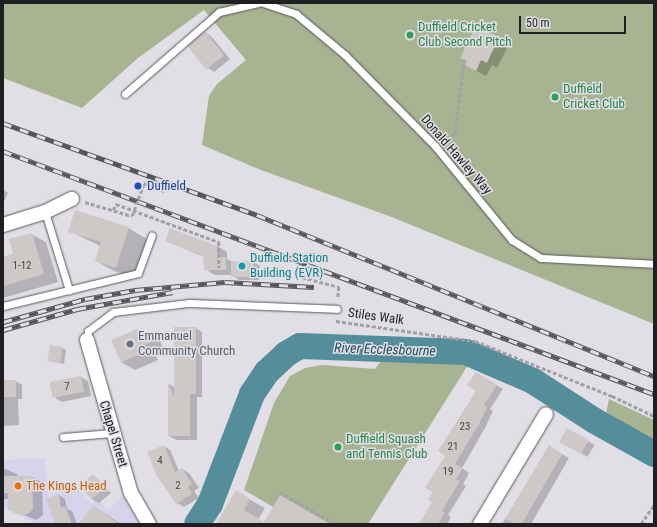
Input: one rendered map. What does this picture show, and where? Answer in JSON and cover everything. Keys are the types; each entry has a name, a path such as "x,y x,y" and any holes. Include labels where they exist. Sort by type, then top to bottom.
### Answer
{"street":[{"path":"3,225 45,212 72,199"},
{"name":"Chapel Street","path":"87,340 130,493 149,524"},
{"path":"480,524 546,414"}],"lane":[{"path":"125,94 219,12 258,3"},
{"name":"Donald Hawley Way","path":"263,3 296,14 345,55 438,150 512,240 541,258 654,264"},
{"path":"45,212 69,290"},
{"path":"3,306 138,273 152,235"},
{"path":"87,340 88,331 114,312 189,303 337,309"},
{"path":"63,437 112,433"}],"path":[{"path":"438,150 455,133 464,60"},
{"path":"72,199 132,216 144,183 164,191"},
{"path":"113,210 116,204 219,242 219,268"},
{"path":"302,277 339,287 337,309"},
{"name":"Stiles Walk","path":"329,320 475,341 612,396 654,416"},
{"path":"279,492 336,524"},
{"path":"641,524 654,505"}],"shaded area":[{"path":"45,458 48,495 75,484 91,504 97,499 109,510 123,494 139,524 37,524 3,508 3,460"}],"green space":[{"path":"3,3 654,3 654,324 389,216 261,170 202,145 209,96 217,84 246,60 204,10 138,58 82,108 3,78"},
{"name":"Duffield Squash and Tennis Club","path":"384,357 468,365 368,524 279,524 273,507 244,490 274,403 290,376 305,368 322,365 375,369"},
{"path":"609,399 654,420 654,446 605,418"}],"building":[{"path":"476,26 499,37 487,63 481,60 476,71 465,65 467,61 460,58"},
{"path":"205,31 224,55 206,70 187,45"},
{"path":"75,210 129,227 116,268 95,261 101,242 68,232"},
{"path":"170,228 217,246 218,257 226,257 226,270 204,270 203,256 165,241"},
{"path":"32,233 44,274 3,286 3,257 13,254 9,239"},
{"name":"Duffield Station Building (EVR)","path":"231,261 253,261 253,277 231,277"},
{"path":"174,327 196,327 196,394 190,394 190,436 168,436 168,383 174,396"},
{"name":"Emmanuel Community Church","path":"137,329 139,335 147,332 151,342 143,346 145,352 121,362 111,340"},
{"path":"50,345 63,347 60,363 47,361"},
{"path":"476,372 497,385 484,405 487,407 479,424 455,464 463,468 456,479 460,481 442,511 445,512 438,524 419,524 432,502 428,499 433,492 425,488 445,456 438,451 476,391 467,385"},
{"path":"81,376 84,392 53,398 50,382"},
{"path":"3,380 16,380 16,397 3,397"},
{"path":"567,428 589,440 581,454 559,442"},
{"path":"164,445 175,472 182,468 192,484 188,487 192,494 176,504 157,476 147,452"},
{"path":"549,445 562,454 522,524 515,524 505,519"},
{"path":"93,474 105,488 91,499 79,486"},
{"name":"The Kings Head","path":"3,476 32,476 33,509 28,514 21,515 8,510 8,493 3,493"},
{"path":"236,490 250,499 244,510 264,522 280,495 330,524 216,524"},
{"path":"59,494 61,508 65,506 72,524 55,524 46,499"},
{"path":"93,505 119,524 79,524"}],"waterway":[{"name":"River Ecclesbourne","path":"197,524 210,504 252,394 267,372 286,354 300,346 466,352 533,381 595,421 654,454"}],"railway":[{"path":"3,123 257,215 654,376"},
{"path":"3,151 654,394"},
{"path":"3,322 85,299 135,290 225,282 314,287"},
{"path":"3,330 77,309 172,292"}],"place":[{"name":"Duffield Cricket Club Second Pitch","path":"410,35"},
{"name":"Duffield Cricket Club","path":"555,97"},
{"name":"Duffield","path":"138,186"},
{"name":"Duffield Station Building (EVR)","path":"242,266"},
{"name":"Emmanuel Community Church","path":"130,344"},
{"name":"Duffield Squash and Tennis Club","path":"338,447"},
{"name":"The Kings Head","path":"18,486"}]}
